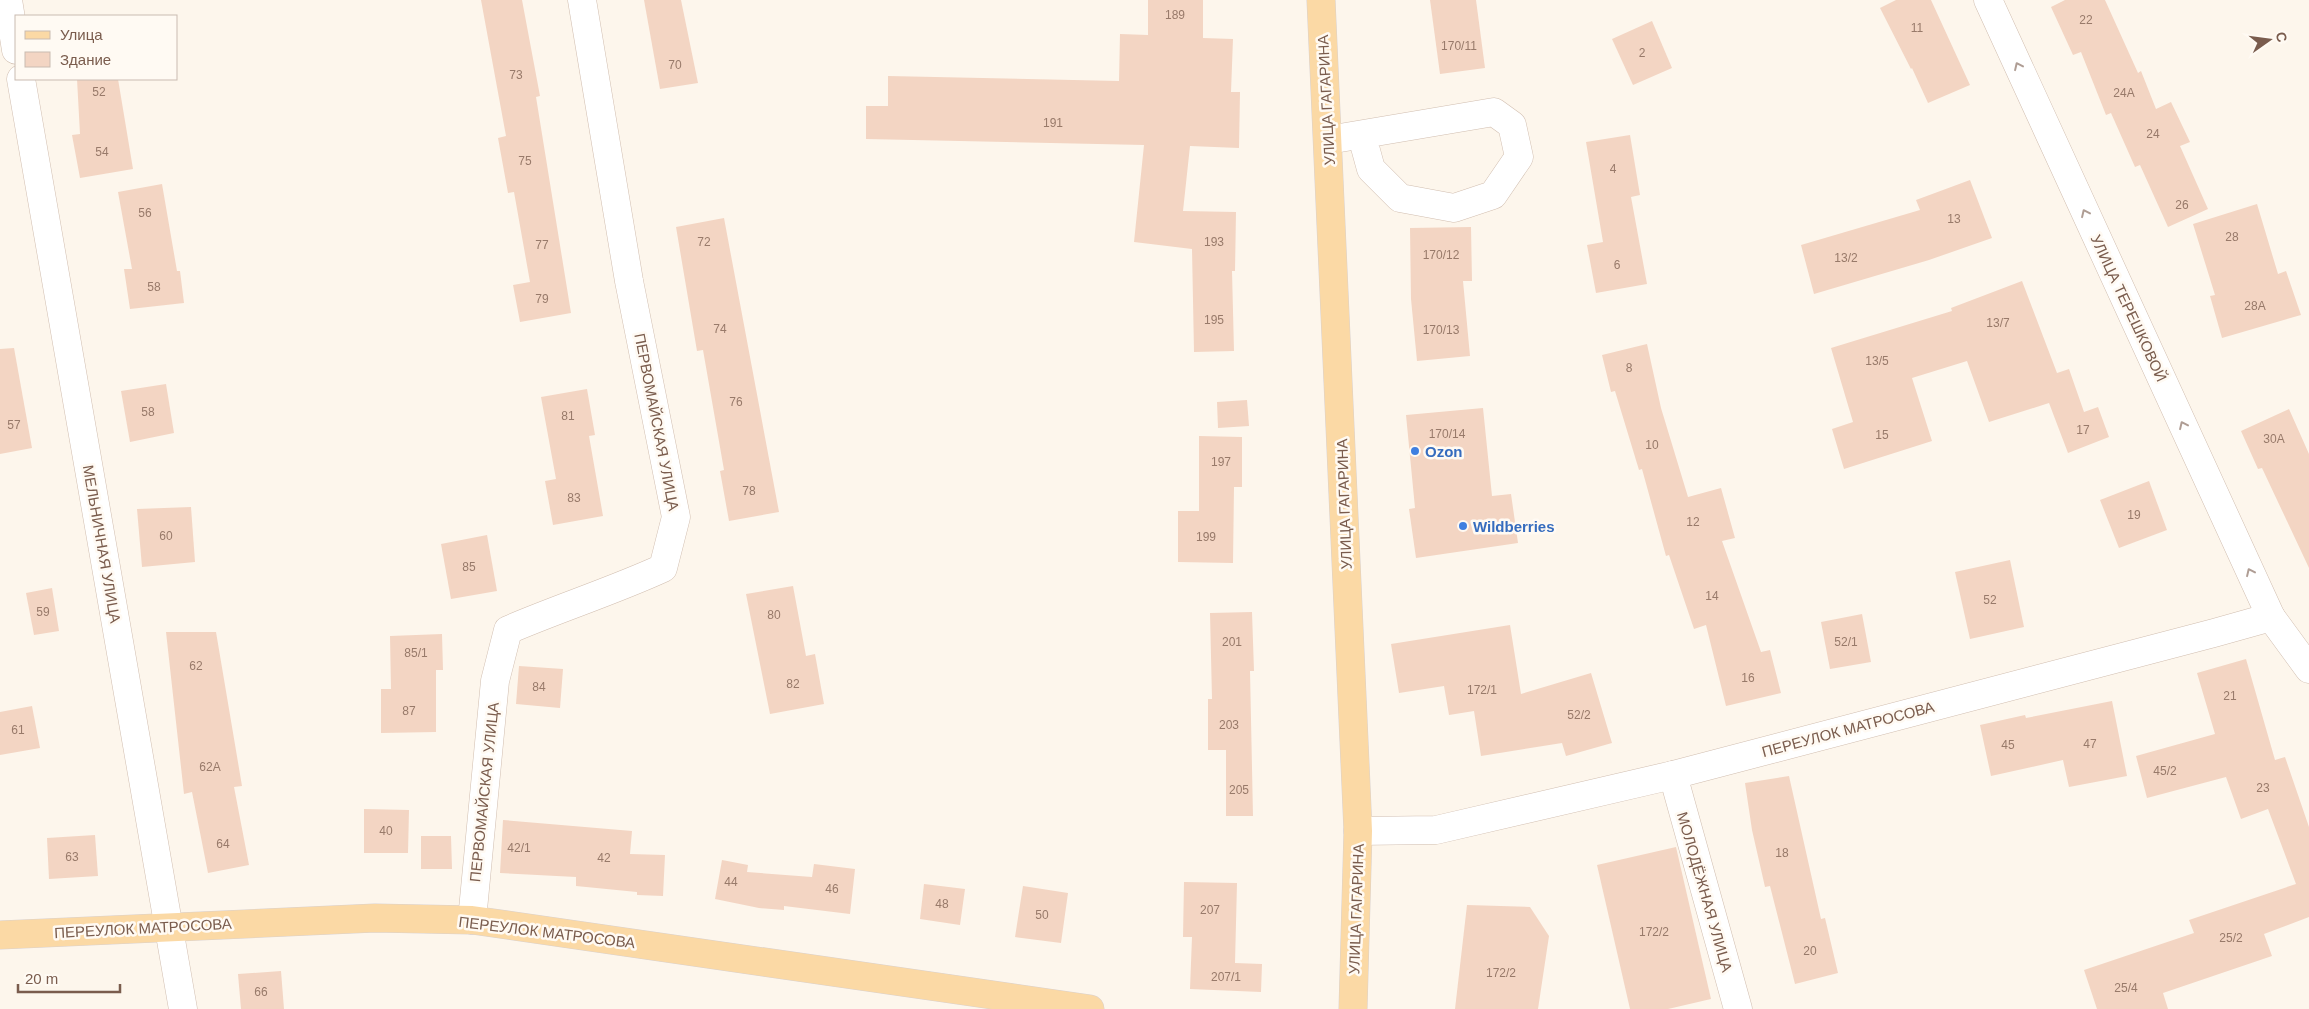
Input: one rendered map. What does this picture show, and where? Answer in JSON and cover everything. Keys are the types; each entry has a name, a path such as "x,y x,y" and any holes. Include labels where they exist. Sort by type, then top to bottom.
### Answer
{"main road":[{"name":"УЛИЦА ГАГАРИНА","path":"1321,0 1358,831 1353,1009"},
{"name":"ПЕРЕУЛОК МАТРОСОВА","path":"0,935 375,918 472,920 1090,1009"}],"street":[{"path":"8,0 15,44"},
{"name":"ПЕРВОМАЙСКАЯ УЛИЦА","path":"472,920 496,681 508,630 566,605 626,585 663,568 676,516 629,281 582,0"},
{"name":"УЛИЦА ТЕРЕШКОВОЙ","path":"1988,0 2271,616"},
{"name":"МЕЛЬНИЧНАЯ УЛИЦА","path":"21,80 183,1009"},
{"path":"1328,140 1362,136 1494,112 1512,125 1519,157 1493,195 1454,208 1400,198 1371,169 1362,136"},
{"path":"2271,616 2309,670"},
{"name":"ПЕРЕУЛОК МАТРОСОВА","path":"1358,831 1436,830 1673,775 2214,634 2271,616"},
{"name":"МОЛОДЁЖНАЯ УЛИЦА","path":"1673,775 1738,1009"}],"building":[{"path":"481,0 522,0 540,96 536,97 571,313 520,322 513,285 530,282 514,192 508,193 498,138 506,136"},
{"path":"644,0 681,0 698,83 660,89"},
{"path":"1148,0 1203,0 1203,38 1233,39 1231,92 1240,92 1239,148 1190,146 1183,211 1236,212 1235,271 1232,271 1234,351 1194,352 1192,249 1134,242 1144,145 866,139 866,106 888,106 888,76 1119,81 1120,34 1148,35"},
{"path":"1430,0 1476,0 1485,68 1440,74"},
{"path":"1896,0 1931,0 1970,85 1928,103 1912,68 1880,8"},
{"path":"2065,0 2105,0 2138,73 2141,71 2156,109 2171,102 2190,142 2180,146 2208,209 2168,227 2140,165 2135,167 2111,113 2106,115 2081,52 2073,55 2051,7"},
{"path":"1652,21 1672,68 1633,85 1612,39"},
{"path":"77,80 118,80 133,169 80,178 72,135 80,134"},
{"path":"1630,135 1640,195 1631,197 1647,284 1596,293 1587,245 1603,242 1586,142"},
{"path":"1970,180 1992,238 1929,260 1814,294 1801,245 1920,210 1916,200"},
{"path":"162,184 177,271 180,271 184,303 130,309 124,269 132,269 118,192"},
{"path":"2257,204 2278,274 2286,271 2301,315 2222,338 2210,296 2215,295 2193,224"},
{"path":"724,218 779,512 729,521 720,471 724,470 703,350 697,351 676,227"},
{"path":"1471,227 1472,281 1463,281 1470,356 1417,361 1411,299 1410,228"},
{"path":"2022,281 2057,373 2069,369 2084,412 2098,407 2109,437 2068,453 2049,403 1989,422 1967,361 1912,378 1932,441 1844,469 1832,429 1853,422 1831,348 1952,311 1951,308"},
{"path":"1647,344 1661,408 1688,497 1721,488 1735,538 1722,541 1761,652 1770,650 1781,693 1726,706 1706,625 1694,629 1669,555 1666,556 1642,469 1639,470 1615,391 1611,392 1602,355"},
{"path":"14,348 32,448 0,454 0,349"},
{"path":"166,384 174,433 130,442 121,391"},
{"path":"587,389 595,435 589,436 603,516 553,525 545,481 556,479 541,397"},
{"path":"1247,400 1249,426 1218,428 1217,402"},
{"path":"1483,408 1492,496 1511,494 1518,543 1416,558 1409,509 1415,508 1406,415"},
{"path":"2289,409 2309,454 2309,568 2262,468 2258,469 2241,431"},
{"path":"1199,436 1242,437 1242,487 1234,487 1233,563 1178,562 1178,511 1199,511"},
{"path":"2149,481 2167,530 2119,548 2100,500"},
{"path":"191,507 195,562 142,567 137,509"},
{"path":"487,535 497,591 451,599 441,544"},
{"path":"2010,560 2024,627 1970,639 1955,572"},
{"path":"793,586 806,656 815,654 824,704 770,714 746,594"},
{"path":"52,588 59,631 34,635 26,593"},
{"path":"1252,612 1254,671 1250,671 1253,816 1226,816 1226,750 1208,750 1208,699 1212,699 1210,613"},
{"path":"1862,614 1871,662 1830,669 1821,622"},
{"path":"1510,625 1521,694 1591,673 1612,743 1566,756 1562,743 1481,756 1474,711 1449,715 1444,686 1399,693 1391,644"},
{"path":"166,632 216,632 242,786 234,787 249,865 208,873 192,792 184,794"},
{"path":"442,634 443,670 436,670 436,732 381,733 381,689 391,689 390,636"},
{"path":"2246,659 2275,760 2285,757 2309,827 2309,917 2264,934 2272,956 2163,993 2168,1009 2097,1009 2084,970 2194,933 2189,920 2296,884 2268,809 2241,819 2226,777 2147,798 2136,756 2215,734 2197,673"},
{"path":"519,666 563,669 560,708 516,704"},
{"path":"2112,701 2127,776 2069,787 2063,760 1991,776 1980,725 2025,715 2026,718"},
{"path":"32,706 40,748 0,755 0,712"},
{"path":"1789,776 1821,919 1825,918 1838,973 1795,984 1770,886 1765,887 1752,830 1745,783"},
{"path":"364,809 409,810 408,853 364,853"},
{"path":"503,820 632,831 630,854 665,855 663,896 637,895 637,892 576,886 576,877 500,873"},
{"path":"95,835 98,876 49,879 47,838"},
{"path":"421,836 451,836 452,869 421,869"},
{"path":"1676,847 1711,999 1668,1009 1630,1009 1597,865"},
{"path":"722,860 748,865 747,872 812,877 814,864 855,869 850,914 784,906 784,910 759,908 715,899"},
{"path":"1184,882 1237,883 1235,963 1262,964 1261,992 1190,989 1192,937 1183,937"},
{"path":"924,884 965,889 960,925 920,919"},
{"path":"1023,886 1068,893 1061,943 1015,937"},
{"path":"1467,905 1530,907 1549,936 1538,1009 1455,1009"},
{"path":"281,971 284,1009 241,1009 238,974"}],"place":[{"name":"Ozon","path":"1415,451"},
{"name":"Wildberries","path":"1463,526"}]}
